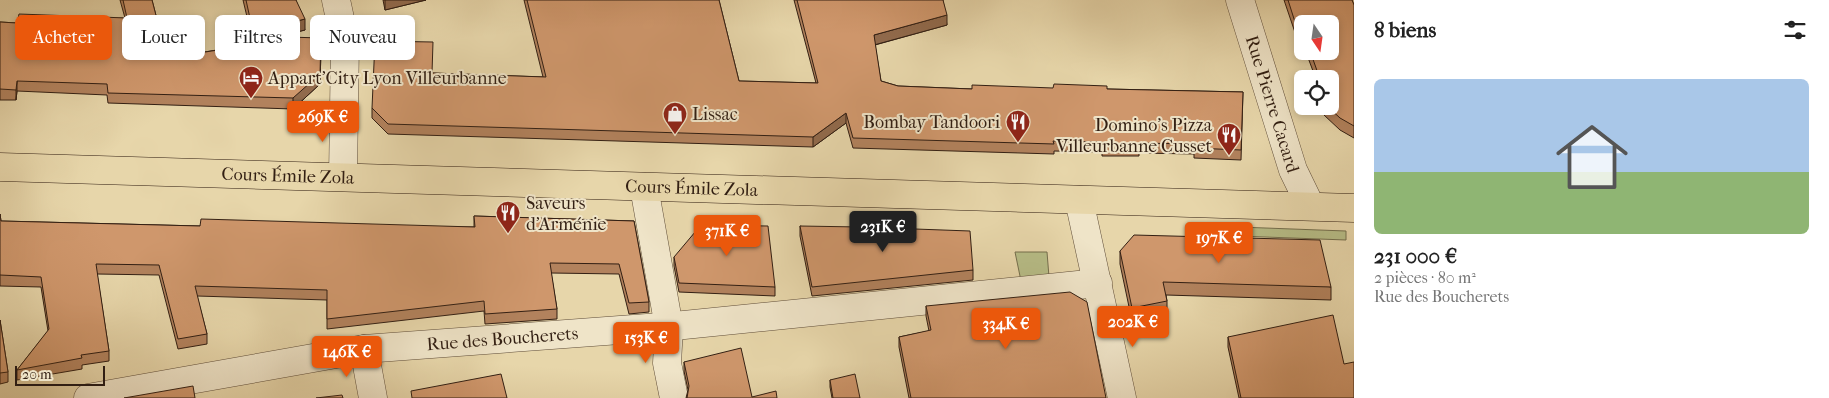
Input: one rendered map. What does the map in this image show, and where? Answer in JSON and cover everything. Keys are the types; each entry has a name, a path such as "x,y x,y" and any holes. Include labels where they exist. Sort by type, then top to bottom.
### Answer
{"main road":[{"name":"Cours Émile Zola","path":"0,167 1079,200 1310,205 1354,208"}],"street":[{"path":"336,0 345,42 343,177"},
{"name":"Rue Pierre Cacard","path":"1240,0 1293,170 1310,205"},
{"path":"644,187 669,326 667,363 674,398"},
{"path":"1079,200 1122,398"},
{"name":"Rue des Boucherets","path":"88,398 364,349 669,326 1098,283"},
{"path":"364,349 373,398"}],"green space":[{"path":"1238,227 1346,231 1346,240 1238,236"},
{"path":"1015,252 1047,252 1049,277 1021,281"}],"building":[{"path":"123,0 152,0 156,15 126,15"},
{"path":"246,0 296,0 305,19 300,20 300,15 249,15"},
{"path":"527,0 719,0 739,81 818,83 797,0 943,0 947,15 874,35 881,81 898,86 972,89 972,85 1053,88 1054,84 1107,86 1107,89 1243,92 1241,150 1194,148 1194,144 1138,143 1139,146 1102,145 1102,142 1053,141 1054,144 853,138 846,113 813,137 388,124 372,108 374,60 415,60 415,42 433,42 432,73 546,77"},
{"path":"1288,0 1352,0 1354,5 1354,126 1337,115 1339,115 1339,70 1317,70 1313,60 1339,60 1339,15 1294,15 1294,19"},
{"path":"112,17 122,18 122,60 205,60 205,52 215,50 215,60 300,60 300,37 310,38 310,60 320,60 320,74 293,98 108,93 107,84 17,81 16,90 0,89 0,22 15,23 15,60 112,60"},
{"path":"0,214 1,221 200,226 201,219 475,227 474,216 634,221 649,302 629,303 619,264 550,263 557,309 485,314 484,301 327,319 327,290 195,286 207,334 178,339 159,265 96,264 109,351 81,355 82,358 17,370 49,329 41,277 0,275"},
{"path":"701,225 768,226 775,287 679,283 674,257"},
{"path":"800,226 970,231 973,270 812,287"},
{"path":"1134,235 1320,240 1331,287 1163,282 1167,301 1132,308 1120,251"},
{"path":"1070,292 1087,302 1106,398 911,398 899,337 931,330 926,306"},
{"path":"1333,315 1344,364 1354,362 1354,398 1241,398 1228,337"},
{"path":"0,320 8,372 0,373"},
{"path":"741,348 752,397 776,391 777,398 687,398 689,386 684,362"},
{"path":"501,374 507,398 412,398 411,391"},
{"path":"855,374 860,398 833,398 830,380"},
{"path":"193,386 195,398 124,398"},
{"path":"342,395 343,398 316,398"}],"place":[{"name":"Appart'City Lyon Villeurbanne","path":"251,99"},
{"name":"Lissac","path":"675,135"},
{"name":"Bombay Tandoori","path":"1018,143"},
{"name":"Domino's Pizza Villeurbanne Cusset","path":"1229,156"},
{"name":"Saveurs d'Arménie","path":"508,234"}]}
